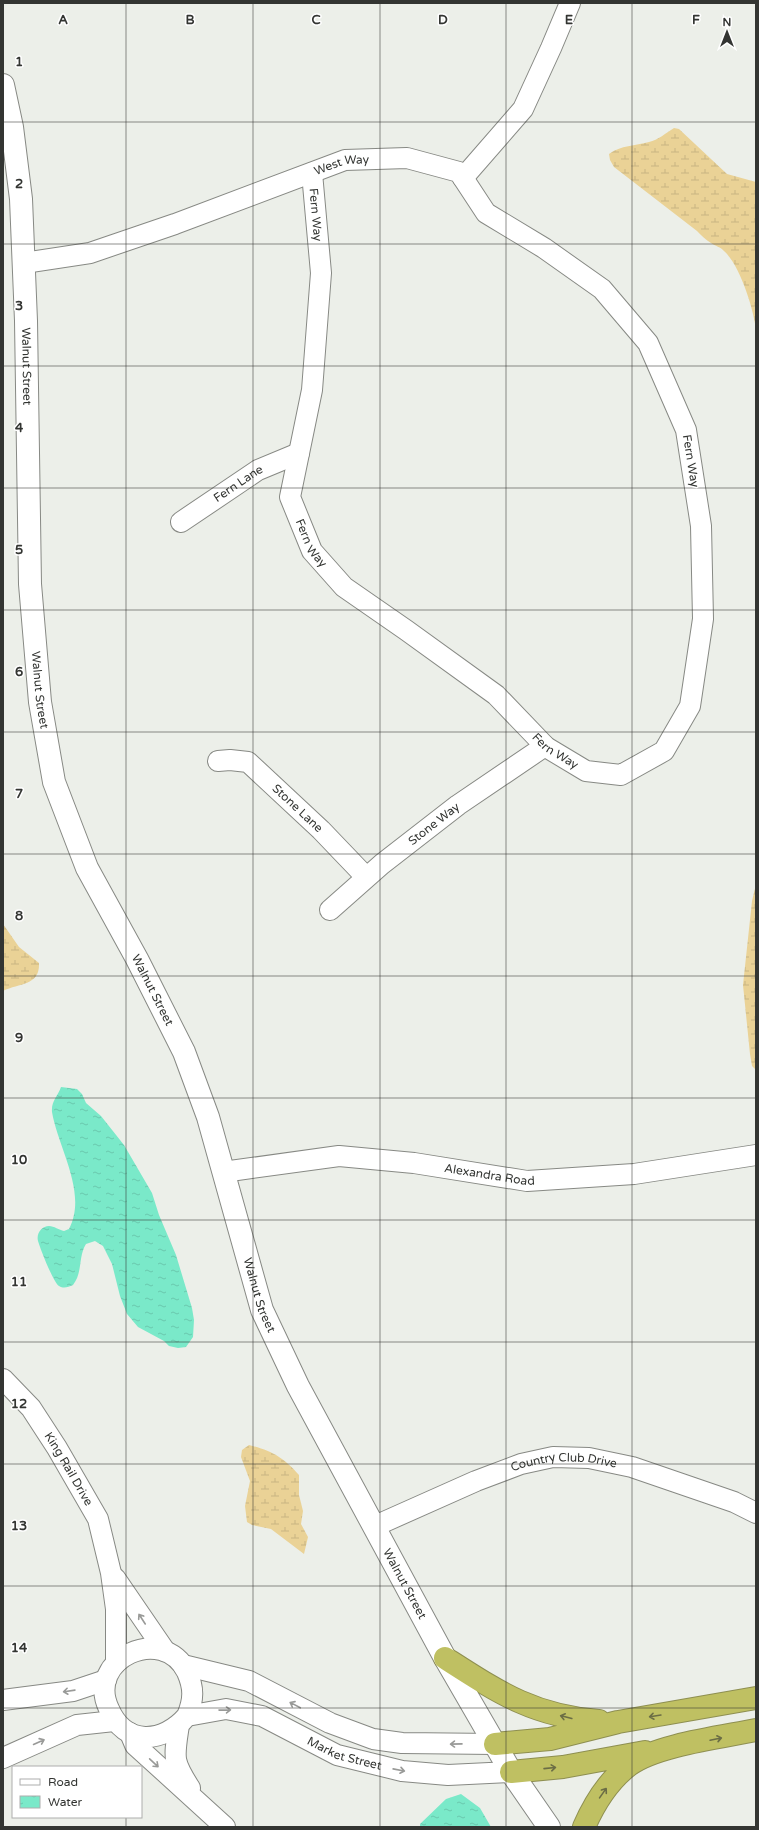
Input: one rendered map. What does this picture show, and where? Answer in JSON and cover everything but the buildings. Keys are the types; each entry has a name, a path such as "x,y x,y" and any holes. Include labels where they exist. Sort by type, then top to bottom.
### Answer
{"highway":[{"path":"445,1658 500,1694 536,1709 574,1719 618,1722"},
{"path":"495,1744 550,1739 618,1722 756,1698"},
{"path":"512,1772 563,1767 756,1730"},
{"path":"584,1827 592,1808 609,1785 629,1765 646,1756 673,1747"}],"main road":[{"name":"Walnut Street","path":"3,85 12,127 21,198 26,321 30,584 40,702 54,782 87,868 137,959 184,1052 208,1117 262,1310 298,1386 445,1658 512,1772 549,1827"}],"street":[{"path":"463,178 523,109 552,48 570,3"},
{"name":"West Way","path":"24,263 90,253 175,224 345,160 407,158 459,172 463,178"},
{"name":"Fern Way","path":"312,173 321,273 312,390 290,497 312,551 344,587 496,695 545,746 586,770 621,775 664,751 690,706 703,619 701,526 686,430 648,343 602,289 544,248 486,213 463,178"},
{"name":"Fern Lane","path":"181,522 258,470 299,453"},
{"name":"Stone Way","path":"330,910 366,877 458,805 545,746"},
{"name":"Stone Lane","path":"218,761 230,760 248,762 322,830 366,877"},
{"name":"Alexandra Road","path":"223,1172 340,1156 414,1163 527,1181 634,1174 756,1155"},
{"name":"King Rail Drive","path":"3,1378 31,1408 57,1448 98,1519 111,1573 116,1609 116,1663"},
{"name":"Country Club Drive","path":"375,1526 515,1466 553,1457 589,1458 632,1467 734,1502 756,1513"},
{"name":"King Rail Drive","path":"111,1573 165,1651"},
{"name":"Market Street","path":"183,1720 192,1704 192,1684 183,1665 175,1657 165,1651 141,1649 123,1656 116,1663 106,1680 105,1701 114,1721 121,1728 130,1733 147,1737 164,1734 183,1720 226,1709 262,1716 337,1755 402,1771 448,1775 512,1772"},
{"name":"Market Street","path":"183,1665 249,1681 330,1723 373,1739 402,1743 495,1744"},
{"path":"3,1700 73,1691 106,1680"},
{"path":"183,1720 175,1755 178,1768 202,1807"},
{"path":"3,1758 77,1725 114,1721"},
{"path":"130,1733 135,1745 225,1827"}],"green space":[{"path":"674,128 679,129 727,174 756,182 756,330 755,321 745,288 741,277 730,258 723,250 707,240 614,167 610,160 609,154 614,151 623,147 652,141"},
{"path":"756,884 756,1070 752,1066 750,1054 743,985 752,901"},
{"path":"3,924 19,947 39,963 36,976 33,980 3,991"},
{"path":"249,1445 271,1452 282,1459 299,1475 299,1495 303,1511 301,1524 308,1537 304,1554 271,1529 252,1525 247,1522 245,1506 250,1481 241,1457 242,1450"}],"water":[{"path":"61,1087 77,1089 82,1094 86,1103 101,1116 124,1145 152,1193 159,1215 176,1255 192,1308 194,1320 193,1337 186,1347 178,1348 169,1346 164,1341 138,1327 127,1314 120,1296 112,1264 103,1246 95,1241 86,1244 82,1254 78,1275 73,1285 64,1288 59,1286 50,1272 38,1241 38,1235 46,1226 64,1231 69,1229 74,1215 75,1201 74,1186 70,1170 55,1126 52,1112 54,1102"},
{"path":"461,1794 480,1808 491,1827 420,1827 420,1824 446,1799"}]}
